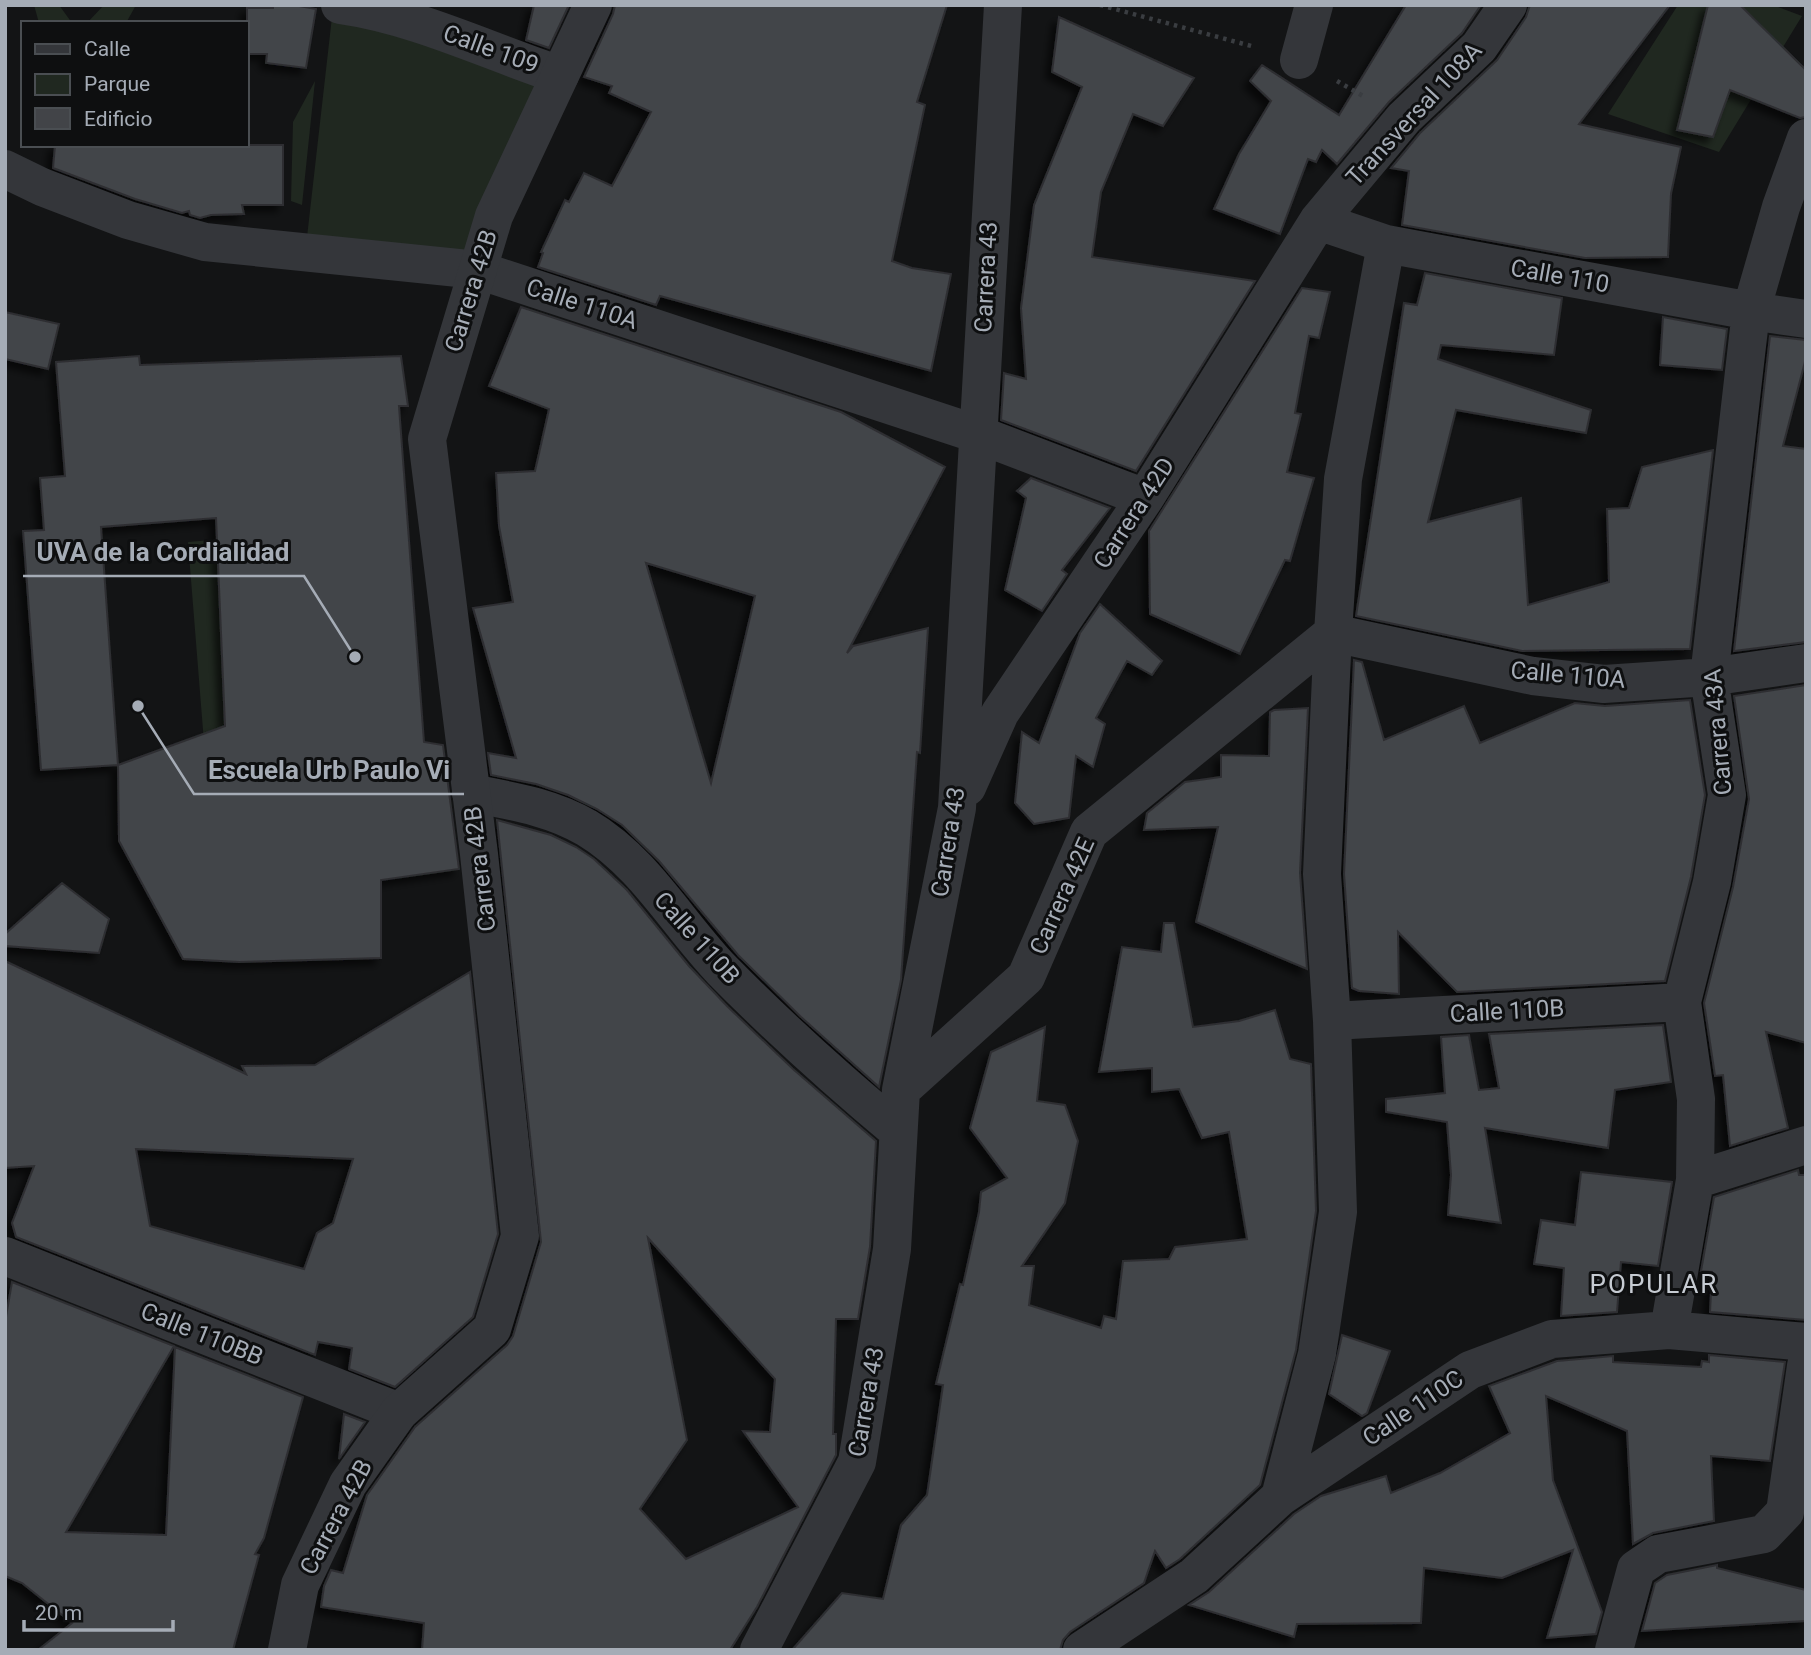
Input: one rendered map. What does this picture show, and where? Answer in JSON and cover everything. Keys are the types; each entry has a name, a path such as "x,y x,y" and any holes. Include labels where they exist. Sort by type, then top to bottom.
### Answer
{"street":[{"name":"Calle 109","path":"340,5 363,8 447,32 560,75"},
{"name":"Carrera 42B","path":"287,1650 300,1585 348,1484 399,1412 492,1328 520,1236 471,793 427,439 494,216 593,5"},
{"name":"Carrera 43","path":"759,1650 857,1462 892,1249 901,1090 957,808 1003,5"},
{"path":"1299,60 1314,5"},
{"name":"Transversal 108A","path":"1318,221 1404,118 1479,47 1508,5"},
{"name":"Carrera 43A","path":"1669,1330 1695,1181 1696,1099 1682,1002 1712,882 1727,795 1709,677 1751,311 1781,207 1806,138"},
{"name":"Calle 110A","path":"5,169 42,187 128,220 205,242 478,270 977,434 1146,498"},
{"name":"Calle 110","path":"1318,221 1386,244 1806,319"},
{"name":"Carrera 42D","path":"957,808 1000,713 1146,498 1318,221"},
{"path":"1280,1497 1317,1354 1338,1212 1332,1021 1322,874 1333,633 1343,479 1386,244"},
{"name":"Calle 110A","path":"1333,633 1533,676 1604,684 1709,677 1806,663"},
{"name":"Carrera 42E","path":"901,1090 1026,977 1089,832 1333,633"},
{"name":"Calle 110B","path":"471,793 538,806 587,828 626,856 721,968 828,1073 898,1131"},
{"name":"Calle 110B","path":"1332,1021 1682,1002"},
{"path":"1695,1181 1806,1145"},
{"name":"Calle 110BB","path":"5,1256 399,1412"},
{"name":"Calle 110C","path":"1082,1650 1194,1576 1280,1497 1470,1370 1552,1339 1669,1330 1806,1342"},
{"path":"1614,1650 1636,1569 1658,1555 1764,1534 1785,1512 1806,1366"},
{"path":"1134,1650 1147,1609"}],"path":[{"path":"1100,5 1232,41"},
{"path":"1299,60 1404,118"}],"green space":[{"path":"34,5 59,5 71,21 38,21"},
{"path":"104,5 136,5 127,21 89,21"},
{"path":"1678,5 1773,5 1802,16 1719,152 1608,114"},
{"path":"332,17 549,82 471,260 306,246"},
{"path":"315,81 302,205 291,201 293,122"},
{"path":"307,532 324,745 205,755 188,542"}],"building":[{"path":"273,5 294,5 316,9 306,68 266,63 267,54 248,54 247,8 273,8"},
{"path":"534,5 569,5 549,48 526,40"},
{"path":"615,5 947,5 917,102 925,105 892,261 912,268 951,274 931,371 660,296 656,305 538,267 543,253 541,252 565,200 569,202 584,173 612,186 651,112 609,93 612,86 584,77"},
{"path":"1406,5 1481,5 1462,33 1389,102 1337,164 1322,150 1316,162 1308,159 1280,234 1214,209 1239,154 1271,101 1250,81 1262,65 1339,115"},
{"path":"1530,5 1670,5 1579,124 1681,147 1671,194 1668,257 1585,258 1402,225 1409,171 1391,168 1420,133 1497,60 1526,17"},
{"path":"1708,5 1740,5 1806,70 1806,117 1800,118 1730,90 1713,137 1677,130"},
{"path":"1059,17 1194,78 1163,126 1133,114 1101,192 1092,257 1255,281 1136,471 1001,420 1004,373 1026,379 1021,308 1034,205 1082,87 1052,72"},
{"path":"283,145 283,205 242,205 244,214 200,218 190,215 189,211 182,213 135,199 53,168 55,147"},
{"path":"1425,273 1562,298 1554,355 1441,345 1438,359 1591,410 1586,433 1456,410 1428,522 1521,498 1528,605 1609,582 1607,509 1629,508 1642,467 1713,450 1690,649 1522,651 1356,616 1404,303 1417,305"},
{"path":"1302,288 1330,292 1319,338 1309,336 1295,413 1301,414 1287,472 1314,478 1290,561 1285,560 1240,654 1150,614 1149,531"},
{"path":"521,307 841,412 945,467 847,653 853,646 928,628 901,980 879,1087 801,1017 738,955 659,861 622,825 568,795 536,784 491,775 488,753 516,758 473,608 513,602 499,526 496,473 535,471 549,409 489,386","holes":["646,563 755,596 711,783"]},
{"path":"5,312 59,324 48,369 5,359"},
{"path":"1663,317 1727,329 1722,370 1660,365"},
{"path":"1770,336 1806,340 1806,358 1783,446 1806,449 1806,642 1734,651"},
{"path":"139,356 140,365 401,356 408,406 399,406 424,742 443,745 459,869 381,880 381,958 239,962 183,959 119,841 118,765 41,770 23,531 44,530 40,478 65,476 56,362","holes":["216,518 225,726 118,765 101,527"]},
{"path":"1031,478 1110,508 1062,570 1067,574 1042,611 1005,590 1026,498 1017,491"},
{"path":"1100,604 1162,661 1152,675 1127,661 1096,718 1105,724 1093,767 1076,756 1069,818 1034,824 1015,803 1022,732 1039,743 1080,633"},
{"path":"1354,660 1362,662 1384,740 1464,706 1480,743 1575,703 1605,706 1690,700 1705,795 1691,877 1665,981 1457,992 1398,932 1399,994 1352,988 1344,874"},
{"path":"1806,685 1806,1043 1766,1032 1788,1128 1730,1146 1723,1075 1715,1076 1704,1003 1733,887 1749,799 1734,696"},
{"path":"1308,708 1300,873 1307,969 1196,922 1218,827 1144,830 1147,813 1185,782 1221,777 1221,755 1269,756 1270,712"},
{"path":"497,820 551,835 594,859 627,890 689,966 728,1007 793,1069 876,1141 870,1247 858,1319 836,1319 833,1434 836,1434 836,1455 757,1607 730,1650 422,1650 424,1623 321,1607 324,1586 331,1570 343,1573 367,1495 415,1427 507,1345 513,1336 541,1242","holes":["648,1238 775,1379 770,1432 743,1431 798,1507 686,1559 640,1509 687,1440"]},
{"path":"62,883 109,919 99,953 5,946 5,934"},
{"path":"1164,923 1174,923 1193,1027 1239,1021 1275,1010 1290,1059 1311,1064 1316,1211 1296,1350 1260,1485 1180,1559 1166,1568 1155,1551 1144,1583 1070,1632 1063,1640 1060,1650 792,1650 842,1593 883,1599 901,1525 927,1495 943,1385 936,1384 960,1284 963,1285 981,1192 1007,1178 970,1128 991,1052 1045,1027 1037,1101 1065,1105 1078,1141 1065,1203 1022,1266 1034,1266 1029,1305 1101,1328 1104,1316 1116,1319 1123,1261 1169,1259 1175,1247 1247,1239 1229,1132 1202,1138 1179,1089 1152,1092 1152,1068 1099,1072 1122,947 1161,952"},
{"path":"5,961 246,1074 242,1066 315,1065 470,972 498,1234 473,1317 395,1387 349,1369 352,1348 318,1342 315,1355 16,1237 12,1223 34,1166 5,1168","holes":["136,1149 353,1159 333,1223 317,1233 304,1269 150,1226"]},
{"path":"1663,1025 1671,1082 1615,1090 1608,1148 1485,1128 1501,1223 1448,1215 1451,1175 1447,1122 1386,1112 1386,1099 1445,1093 1441,1037 1469,1035 1479,1090 1499,1088 1489,1034"},
{"path":"1798,1170 1799,1175 1806,1175 1806,1320 1710,1312 1712,1272 1701,1271 1714,1197"},
{"path":"1581,1172 1672,1182 1658,1266 1621,1262 1617,1312 1561,1316 1564,1268 1534,1264 1541,1220 1575,1225"},
{"path":"12,1282 174,1346 66,1532 166,1535 175,1347 303,1397 264,1538 255,1554 259,1555 233,1650 38,1650 72,1623 22,1583 5,1576 5,1322"},
{"path":"1342,1335 1390,1351 1367,1413 1362,1416 1329,1394"},
{"path":"1709,1355 1785,1362 1770,1461 1711,1456 1714,1521 1653,1533 1633,1544 1627,1431 1546,1396 1553,1480 1602,1612 1596,1634 1547,1638 1573,1550 1502,1578 1424,1568 1421,1623 1297,1624 1294,1637 1189,1605 1209,1592 1294,1514 1321,1496 1386,1476 1391,1493 1440,1473 1510,1433 1489,1386 1557,1361 1613,1356 1613,1362 1701,1367 1702,1361 1709,1362"},
{"path":"344,1414 365,1422 339,1459"},
{"path":"1717,1565 1717,1568 1806,1590 1806,1621 1642,1631 1655,1583 1667,1575"}],"place":[{"name":"UVA de la Cordialidad","path":"355,657"},
{"name":"Escuela Urb Paulo Vi","path":"138,706"}],"district":[{"name":"POPULAR","path":"1654,1284"}]}
